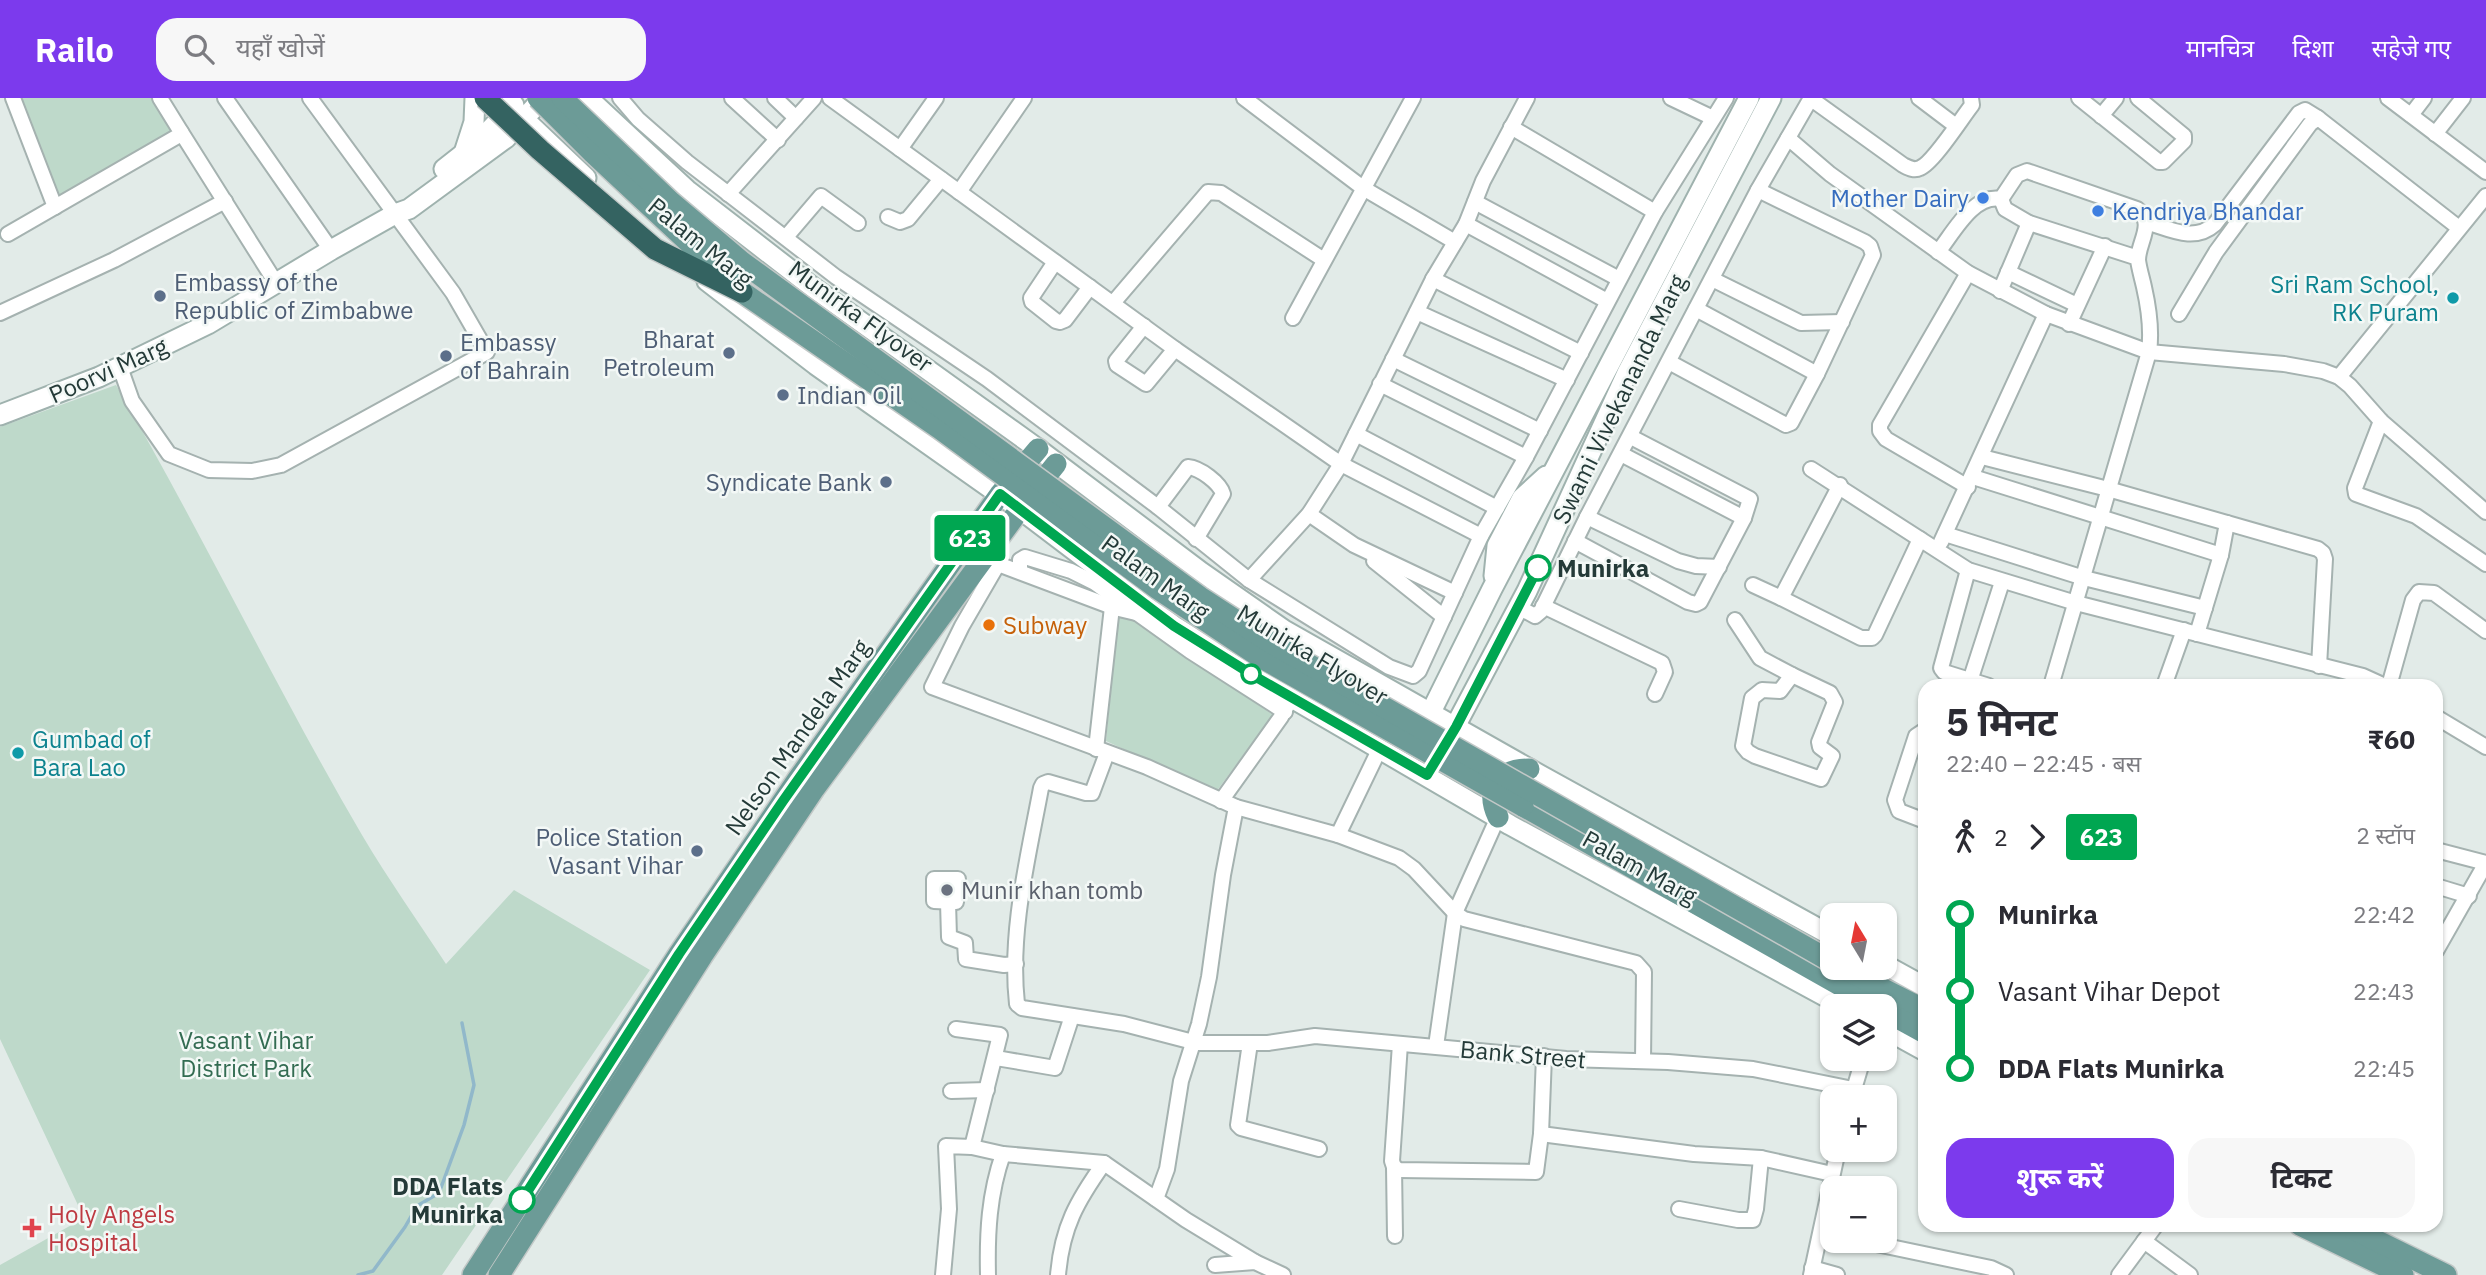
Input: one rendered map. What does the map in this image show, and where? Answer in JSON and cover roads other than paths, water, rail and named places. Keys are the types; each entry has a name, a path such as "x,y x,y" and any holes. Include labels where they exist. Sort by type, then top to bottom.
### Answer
{"highway":[{"path":"485,98 540,150 655,249 742,292"}],"main road":[{"path":"463,154 474,122 475,98"},
{"path":"514,106 541,98"},
{"name":"Munirka Flyover","path":"541,98 593,153 742,292 939,428 1158,589 1260,657 1856,994"},
{"name":"Munirka Flyover","path":"562,98 662,194 742,262 1200,597 1271,643 1820,955"},
{"name":"Swami Vivekananda Marg","path":"1432,714 1492,589 1497,546 1522,498 1557,466 1749,98"},
{"name":"Swami Vivekananda Marg","path":"1427,775 1456,727 1518,607 1627,373 1771,98"},
{"name":"Palam Marg","path":"590,99 687,190 811,286 1284,630 1820,929"},
{"name":"Poorvi Marg","path":"395,214 403,200 477,143 514,106"},
{"name":"Poorvi Marg","path":"0,415 120,367 208,324 331,250 409,209 487,154 514,106"},
{"name":"Palam Marg","path":"514,106 646,234 816,365 1000,494 1174,626 1288,704 1380,748 1696,928 1820,994"},
{"name":"Nelson Mandela Marg","path":"472,1275 679,954 798,779 1000,494 1038,449"},
{"name":"Nelson Mandela Marg","path":"499,1275 708,946 814,789 931,629 992,559 1020,509 1056,464"},
{"path":"1402,761 1432,714"},
{"path":"1498,817 1493,806 1497,783 1506,774 1517,769 1529,769"},
{"path":"1897,972 1918,983"},
{"path":"1857,980 1918,1028"},
{"path":"1899,1013 1918,1041"},
{"path":"2311,1232 2372,1269 2403,1275"},
{"path":"2359,1232 2446,1275"}],"street":[{"path":"13,98 55,207"},
{"path":"160,98 276,283"},
{"path":"225,98 331,250"},
{"path":"120,367 132,401 169,454 209,470 252,471 281,465 486,352 457,299 310,98"},
{"path":"620,98 638,119 687,162 836,277 987,379 1158,507 1249,580 1389,667 1408,675 1418,673 1481,536 1540,431 1655,212 1726,98"},
{"path":"732,98 778,139"},
{"path":"775,98 796,118"},
{"path":"728,194 814,98"},
{"path":"830,98 1175,349 1341,464 1481,536"},
{"path":"900,149 936,98"},
{"path":"959,192 1024,98"},
{"path":"1244,98 1363,188 1454,242"},
{"path":"1293,318 1413,98"},
{"path":"1249,580 1310,514 1341,464 1433,279 1466,224 1527,98"},
{"path":"1671,98 1713,118"},
{"path":"1518,607 1535,616 1543,606 1758,190 1811,98 1909,169 1923,167 1972,106 1971,98"},
{"path":"1919,98 1956,127"},
{"path":"2079,98 2159,162 2163,162 2185,140 2185,136 2138,98"},
{"path":"2101,116 2116,98"},
{"path":"2388,98 2486,172"},
{"path":"2411,115 2424,98"},
{"path":"2435,134 2463,98"},
{"path":"2146,222 2187,235 2207,231 2299,113 2305,110 2459,228"},
{"path":"2179,314 2216,252 2310,124 2318,118"},
{"path":"1511,127 1655,212"},
{"path":"8,234 181,132"},
{"path":"1788,138 1830,174 1968,273 2069,324 2149,352 2284,364 2315,369 2339,377 2381,421 2486,512"},
{"path":"2001,199 2017,175 2027,171 2137,209 2146,222 2138,258 2149,310 2149,352 2052,679"},
{"path":"888,218 900,222 908,219 941,179"},
{"path":"1669,362 1786,425 1791,423 1817,374 1873,255 1870,246 1758,190"},
{"path":"1113,303 1209,192 1221,194 1324,260"},
{"path":"786,237 821,195 858,223"},
{"path":"2339,377 2486,196"},
{"path":"1938,252 1978,203 1991,197 2001,199"},
{"path":"2001,199 2004,209 2029,223 2138,258"},
{"path":"0,313 114,260 225,201"},
{"path":"1475,202 1619,279"},
{"path":"2000,291 2029,223"},
{"path":"1466,224 1608,301"},
{"path":"2069,324 2105,246"},
{"path":"1055,262 1031,298 1032,302 1056,321 1065,320 1090,287"},
{"path":"2008,272 2077,305"},
{"path":"1968,273 1880,425 1880,431 1886,439 1970,482 2221,555"},
{"path":"1433,279 1581,353"},
{"path":"1712,279 1801,323 1842,322"},
{"path":"1696,309 1817,374"},
{"path":"1417,312 1567,380"},
{"path":"1938,550 2046,314"},
{"path":"1144,326 1116,360 1117,365 1125,371 1142,383 1149,383 1175,349"},
{"path":"1393,359 1540,431"},
{"path":"1380,384 1526,457"},
{"path":"2381,421 2355,488 2356,494 2416,516 2486,564"},
{"path":"1356,434 1497,508"},
{"path":"1575,541 1692,604 1700,602 1719,567 1744,518 1751,501 1749,497 1630,437"},
{"path":"1621,454 1744,518"},
{"path":"1982,457 2108,489 2323,553 2325,559 2319,666"},
{"path":"1158,507 1188,467 1195,468 1221,487 1223,494 1196,539"},
{"path":"1811,468 1969,570 2076,603 2370,679"},
{"path":"1781,597 1840,485"},
{"path":"1310,514 1354,545 1444,617"},
{"path":"1587,517 1678,561 1696,566 1719,567"},
{"path":"2167,679 2205,608 2221,555 2227,523"},
{"path":"1945,534 2084,578 2205,608"},
{"path":"1753,585 1861,638 1872,638 1920,538"},
{"path":"1354,545 1455,593"},
{"path":"1020,571 1020,560 1026,558 1071,571 1095,583 1191,651 1288,704 1221,801"},
{"path":"1136,613 1112,607 992,559 932,685 933,688 1147,767 1236,807 1338,835 1404,861 1455,914 1488,927 1636,962 1644,972 1645,981 1643,1061"},
{"path":"1963,679 1944,672 1940,665 1969,570"},
{"path":"1970,679 2002,582"},
{"path":"2389,679 2413,600 2419,592 2434,593 2486,631"},
{"path":"1543,606 1662,663 1665,671 1655,694"},
{"path":"948,902 949,937 964,943 966,959 1004,965 1016,964 1017,930 1024,882 1043,784 1048,782 1092,793 1101,751 1112,607"},
{"path":"1735,620 1760,658 1829,693 1835,700 1819,742 1820,747 1832,756 1821,779 1755,756 1743,746 1752,698 1762,690 1782,690 1792,675"},
{"path":"931,629 962,626"},
{"path":"2443,721 2484,742"},
{"path":"1918,735 1895,800 1899,811 1918,818"},
{"path":"1338,835 1380,748"},
{"path":"1156,1199 1167,1169 1181,1081 1199,1024 1209,977 1223,875 1236,807"},
{"path":"1436,1046 1455,914 1498,817"},
{"path":"2443,852 2486,863 2443,939"},
{"path":"2443,888 2469,896"},
{"name":"Bank Street","path":"1016,964 1015,987 1019,1007 1124,1024 1192,1042 1268,1043 1311,1036 1544,1056 1753,1069 1820,1085"},
{"path":"996,1058 1055,1068 1072,1016"},
{"path":"956,1029 1000,1035 972,1147"},
{"path":"1250,1043 1238,1125 1319,1149"},
{"path":"1395,1236 1392,1161 1400,1044"},
{"path":"1394,1167 1399,1170 1534,1173 1538,1168 1541,1135 1544,1056"},
{"path":"951,1091 988,1090"},
{"path":"1541,1135 1694,1154 1761,1158 1832,1174 1835,1162"},
{"path":"943,1275 949,1209 946,1146 1104,1163 1226,1246 1283,1275"},
{"path":"988,1275 987,1241 992,1185 1003,1154"},
{"path":"1679,1209 1752,1220 1756,1209 1761,1158"},
{"path":"1058,1275 1070,1217 1104,1163"},
{"path":"2119,1275 2151,1232"},
{"path":"2144,1241 2190,1275"},
{"path":"1213,1270 1226,1246"},
{"path":"1820,1248 1811,1271 1837,1275"},
{"path":"1897,1248 1991,1268 2006,1275"},
{"path":"1213,1270 1255,1262"}],"waterway":[{"path":"358,1275 373,1271 417,1206 439,1193 464,1125 474,1085 462,1023"}],"place":[{"name":"Mother Dairy","path":"1983,198"},
{"name":"Kendriya Bhandar","path":"2098,211"},
{"name":"Embassy of the Republic of Zimbabwe","path":"160,296"},
{"name":"Sri Ram School, RK Puram","path":"2453,298"},
{"name":"Bharat Petroleum","path":"729,353"},
{"name":"Embassy of Bahrain","path":"446,356"},
{"name":"Indian Oil","path":"783,395"},
{"name":"Syndicate Bank","path":"886,482"},
{"name":"Munirka","path":"1538,568"},
{"name":"Subway","path":"989,625"},
{"name":"Gumbad of Bara Lao","path":"18,753"},
{"name":"Police Station Vasant Vihar","path":"697,851"},
{"name":"Munir khan tomb","path":"947,890"},
{"name":"DDA Flats Munirka","path":"522,1200"},
{"name":"Holy Angels Hospital","path":"32,1228"}],"park label":[{"name":"Vasant Vihar District Park","path":"246,1054"}]}
